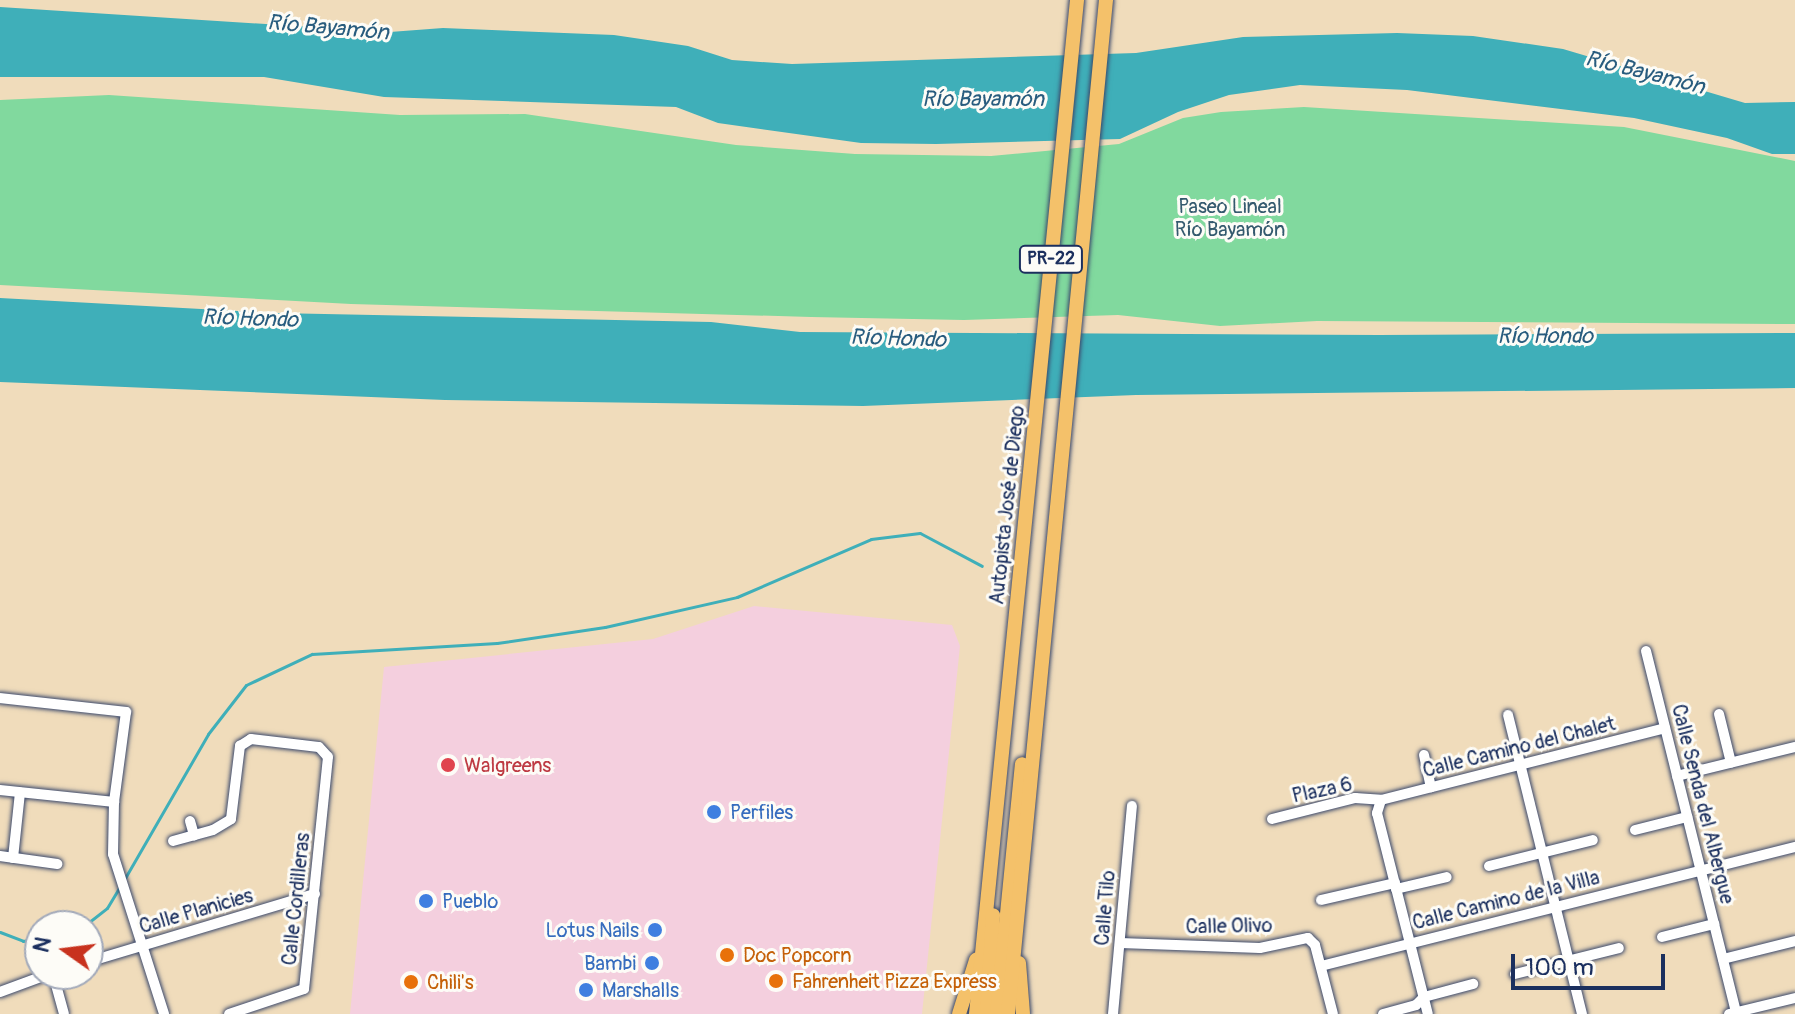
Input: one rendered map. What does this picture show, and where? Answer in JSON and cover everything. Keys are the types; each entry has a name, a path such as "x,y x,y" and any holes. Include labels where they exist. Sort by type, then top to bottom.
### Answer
{"highway":[{"name":"Autopista José de Diego","path":"976,1014 1077,0"},
{"name":"PR-22","path":"1008,1014 1106,0"},
{"path":"997,1014 1036,617 1054,521"},
{"path":"987,1014 995,936 990,873"},
{"path":"959,1014 984,937"},
{"path":"1015,938 1023,1014"}],"street":[{"name":"Calle Senda del Albergue","path":"1646,651 1723,959 1732,1013"},
{"path":"0,698 126,712 114,802 113,854 164,1014"},
{"path":"1719,714 1731,763"},
{"path":"1508,715 1582,1014"},
{"name":"Calle Camino del Chalet","path":"1381,800 1665,728"},
{"name":"Calle Cordilleras","path":"194,835 213,830 231,819 240,746 251,739 319,747 328,757 304,989 224,1012"},
{"path":"1677,776 1795,747"},
{"path":"1424,755 1431,787"},
{"path":"0,790 114,802"},
{"path":"13,858 20,792"},
{"name":"Plaza 6","path":"1272,819 1355,798 1381,800"},
{"path":"1381,800 1377,813 1428,1014"},
{"name":"Calle Tilo","path":"1113,1014 1132,806"},
{"path":"1635,830 1687,817"},
{"path":"173,841 194,835 190,821"},
{"path":"1489,866 1593,840"},
{"name":"Calle Camino de la Villa","path":"1321,966 1795,847"},
{"path":"0,856 57,864"},
{"path":"1321,900 1447,877"},
{"name":"Calle Planicies","path":"104,957 315,894"},
{"path":"1662,937 1714,924"},
{"name":"Calle Olivo","path":"1120,943 1260,948 1308,938 1315,945 1321,966"},
{"path":"1723,959 1795,941"},
{"path":"1515,974 1619,948"},
{"path":"1321,966 1333,1014"},
{"path":"0,992 24,984"},
{"path":"1383,1014 1416,1005 1424,997 1473,984"},
{"path":"56,990 64,1014"},
{"path":"1732,1013 1795,998"}],"shaded area":[{"path":"754,606 952,625 960,646 922,1014 350,1014 384,667 653,639"}],"green space":[{"name":"Paseo Lineal Río Bayamón","path":"109,95 400,115 525,114 736,145 855,154 991,156 1119,144 1183,118 1221,112 1304,107 1624,127 1795,161 1795,324 1317,321 1220,326 1118,315 964,320 811,317 351,304 0,285 0,100"}],"water":[{"name":"Río Bayamón","path":"0,7 390,32 443,28 614,35 688,46 732,60 792,64 1136,53 1243,37 1397,33 1473,36 1563,49 1745,103 1795,102 1795,154 1772,154 1727,138 1634,118 1407,90 1300,85 1229,95 1178,112 1120,139 936,144 861,143 718,123 676,107 384,97 264,77 0,77"},
{"name":"Río Hondo","path":"0,298 275,313 711,322 800,332 1379,335 1795,333 1795,388 1136,395 863,406 445,400 0,382"}],"waterway":[{"path":"125,878 208,734 246,685 312,654 497,643 605,627 737,597 871,539 920,533 982,566"},
{"path":"104,910 119,888"},
{"path":"0,932 24,941"}],"place":[{"name":"Walgreens","path":"448,765"},
{"name":"Perfiles","path":"714,812"},
{"name":"Pueblo","path":"426,901"},
{"name":"Lotus Nails","path":"655,930"},
{"name":"Doc Popcorn","path":"727,955"},
{"name":"Bambi","path":"652,963"},
{"name":"Fahrenheit Pizza Express","path":"776,981"},
{"name":"Chili's","path":"411,982"},
{"name":"Marshalls","path":"586,990"}]}
